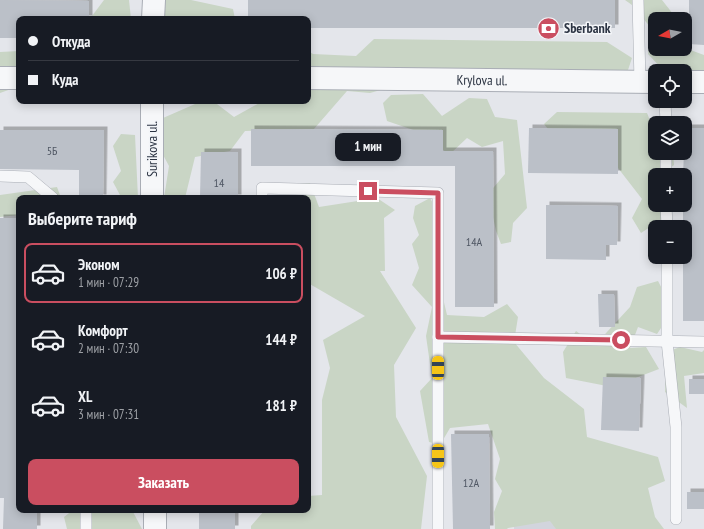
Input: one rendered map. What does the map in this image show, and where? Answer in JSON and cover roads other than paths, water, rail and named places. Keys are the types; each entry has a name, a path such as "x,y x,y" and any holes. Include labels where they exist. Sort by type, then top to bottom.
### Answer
{"street":[{"path":"154,0 154,16"},
{"path":"0,78 16,78"},
{"name":"Krylova ul.","path":"311,78 647,82"},
{"path":"692,82 704,82"},
{"name":"Surikova ul.","path":"152,104 152,195"},
{"path":"155,513 155,529"}],"lane":[{"path":"638,0 647,82"},
{"path":"0,176 28,177 49,195"},
{"path":"262,195 262,188 438,193 438,529"},
{"path":"667,264 667,341 676,427 676,519"},
{"path":"438,337 704,342"},
{"path":"86,513 86,529"}],"place":[{"name":"Sberbank","path":"549,28"}]}
